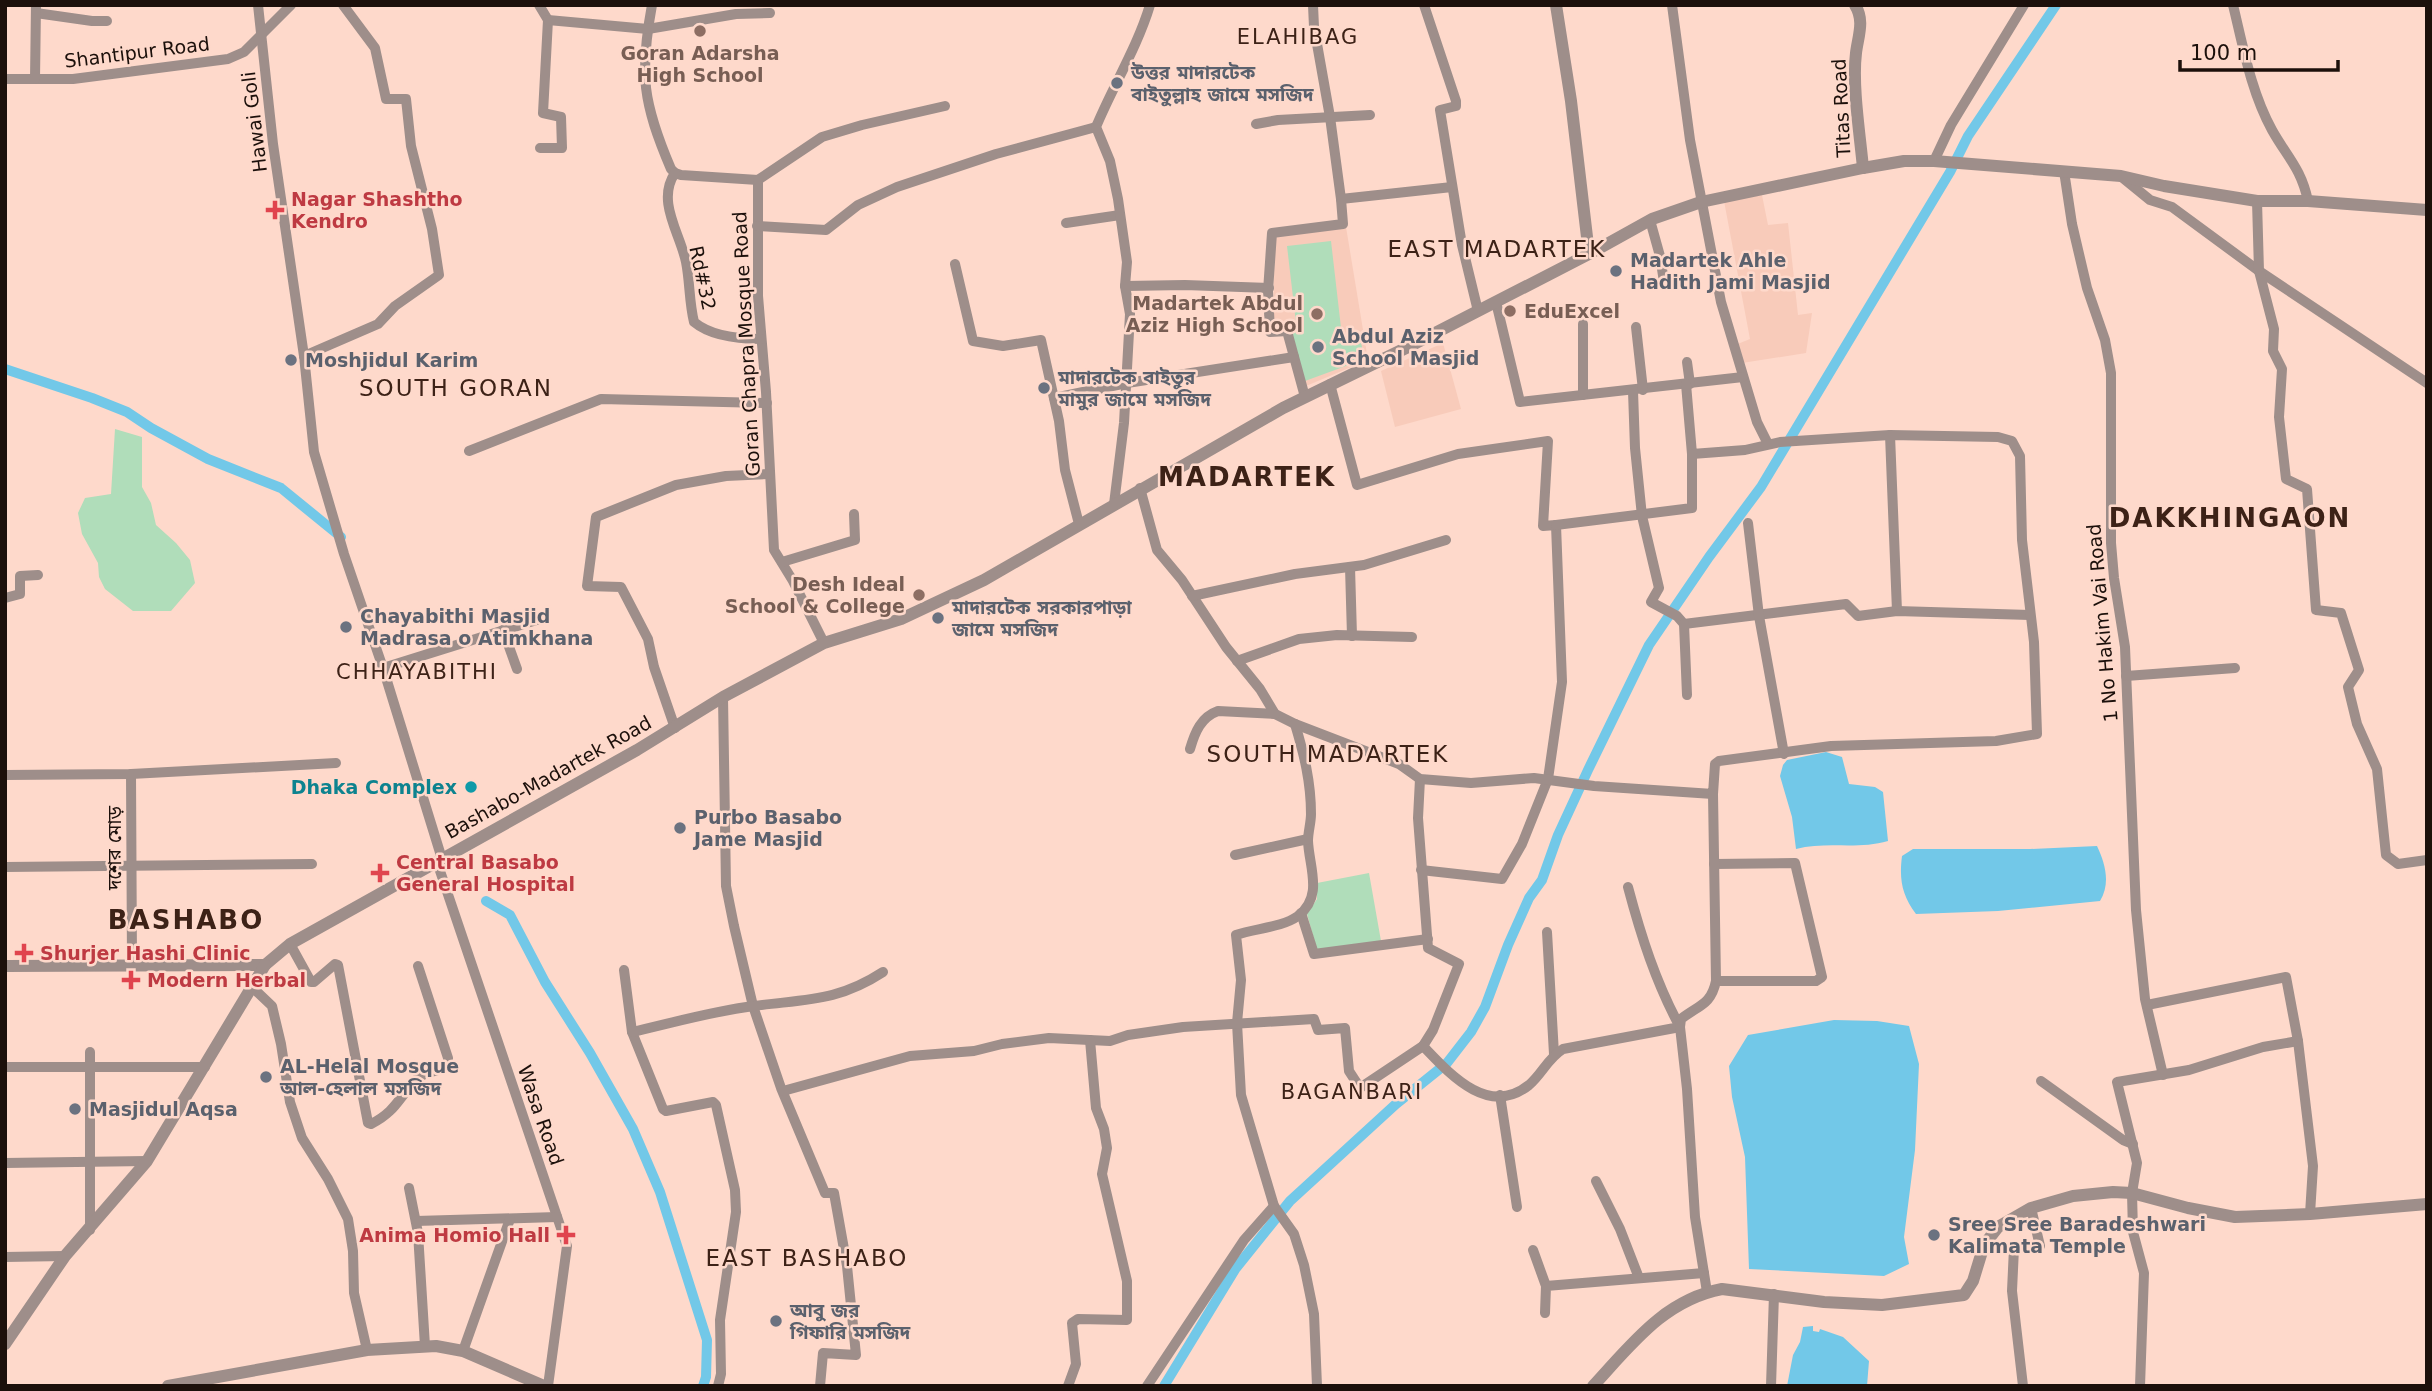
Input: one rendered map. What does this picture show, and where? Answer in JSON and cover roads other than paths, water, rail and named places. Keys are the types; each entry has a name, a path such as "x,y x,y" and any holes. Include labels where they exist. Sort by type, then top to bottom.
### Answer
{"street":[{"name":"Hawai Goli","path":"258,5 313,441 321,482 344,554"},
{"name":"Shantipur Road","path":"5,79 73,79 228,59 244,52 291,5"},
{"path":"304,356 378,324 395,306 439,275 432,229 411,146 406,99 386,99 375,48 343,5"},
{"path":"539,5 548,20 543,113 561,117 562,148 540,148"},
{"path":"652,5 643,57 646,99 656,133 675,173 758,180 822,137 945,106"},
{"path":"1114,504 1127,383 1130,314 1125,286 1127,262 1111,161 1096,127 1150,5"},
{"path":"1305,397 1287,331 1270,332 1269,288 1272,233 1343,224 1331,117 1321,75 1313,5"},
{"path":"1424,5 1456,101 1456,106 1452,109 1440,110 1462,245 1478,311"},
{"path":"1556,5 1571,101 1589,254"},
{"path":"1672,5 1689,140 1721,302 1756,422 1774,443"},
{"name":"Titas Road","path":"1855,5 1860,14 1856,68 1863,169"},
{"path":"1939,162 1951,125 2024,5"},
{"path":"2234,5 2256,92 2271,129 2304,180 2308,201"},
{"path":"35,79 36,9 92,21 107,21"},
{"path":"548,20 648,29 736,14 770,13"},
{"path":"1256,124 1278,120 1370,115"},
{"path":"757,226 826,230 858,205 897,187 996,154 1096,127"},
{"name":"Bashabo-Madartek Road","path":"5,1344 65,1256 147,1161 251,986 265,965 290,944 675,728 723,697 824,643 901,619 984,580 1140,488 1305,397 1496,302 1650,220 1701,202 1904,161 2121,176 2257,201 2308,201 2427,210"},
{"name":"1 No Hakim Vai Road","path":"2064,171 2072,224 2087,288 2105,340 2111,373 2111,543 2125,648 2136,910 2147,1005 2163,1075"},
{"name":"Rd#32","path":"675,173 668,183 672,225 685,258 694,322 700,327 734,338 761,339"},
{"path":"2121,176 2150,200 2172,207 2259,271 2427,383"},
{"name":"Goran Chapra Mosque Road","path":"758,180 761,339 774,550 824,643"},
{"path":"1341,199 1452,187"},
{"path":"2257,201 2259,271 2274,329 2273,351 2282,369 2279,417 2286,479 2307,489 2316,610 2341,613 2359,670 2348,687 2357,724 2378,769 2386,855 2398,864 2427,860"},
{"path":"1066,223 1120,215"},
{"path":"1650,220 1664,282"},
{"path":"955,264 973,341 1003,346 1041,340 1054,398 1065,470 1079,524"},
{"path":"1125,286 1269,288"},
{"path":"1496,302 1520,402 1743,377"},
{"path":"1583,324 1583,395"},
{"path":"1636,327 1638,390 1635,448 1642,516 1660,588 1651,602 1680,620 1759,616 1846,604 1858,615 1897,611 2030,615"},
{"path":"1054,398 1127,383 1294,357"},
{"path":"1330,384 1357,485 1458,454 1548,441 1543,526 1692,508 1688,362"},
{"path":"469,451 601,399 767,403"},
{"path":"1692,454 1745,450 1774,443 1889,435 1998,437 2012,441 2021,456 2022,540 2034,655 2037,732 2035,736 1997,741 1831,746 1717,762 1713,794 1716,981 1713,996 1681,1019 1680,1027 1695,1217 1707,1292"},
{"path":"1889,435 1897,611"},
{"path":"675,728 654,667 648,639 621,587 587,586 596,517 676,485 726,476 770,474"},
{"path":"1140,488 1157,550 1182,580 1275,714"},
{"path":"782,562 855,540 854,514"},
{"path":"1748,523 1759,616 1784,754"},
{"path":"1421,870 1502,879 1522,844 1548,779 1562,682 1556,525"},
{"path":"1192,596 1295,574 1364,565 1446,540"},
{"name":"Wasa Road","path":"344,554 383,668 439,861 567,1246 546,1386"},
{"path":"1350,567 1352,636"},
{"path":"5,598 20,594 19,576 38,575"},
{"path":"383,668 546,617"},
{"path":"1680,620 1687,695"},
{"path":"503,630 517,669"},
{"path":"1237,660 1299,639 1412,637"},
{"path":"2126,676 2235,668"},
{"path":"723,697 726,886 753,1006 783,1091 825,1193 834,1193 847,1266 856,1355 823,1353 820,1386"},
{"path":"1190,748 1195,732 1211,713 1218,710 1275,714 1399,764 1420,779 1471,783 1522,778 1548,779 1594,786 1713,794"},
{"path":"1295,724 1310,776 1311,817 1308,839 1314,885 1309,904 1296,917 1236,935 1241,980 1237,1023 1241,1095 1279,1213 1294,1234 1306,1277 1314,1314 1317,1386"},
{"path":"5,775 131,774 336,763"},
{"name":"দশের মোড়","path":"131,774 132,964"},
{"path":"783,1091 909,1056 974,1051 1002,1044 1049,1038 1110,1041 1153,1031 1237,1023 1314,1020 1318,1030 1345,1028 1349,1071 1360,1088 1423,1046 1433,1030 1459,964 1429,948 1427,939 1418,817 1420,779"},
{"path":"1235,855 1308,839"},
{"path":"1714,864 1795,863 1822,977 1816,981 1716,981"},
{"path":"5,867 312,864"},
{"path":"1628,887 1643,942 1665,999 1680,1027"},
{"path":"1301,913 1314,954 1427,939"},
{"path":"1547,932 1554,1054"},
{"path":"290,944 312,982 335,964 338,965 368,1123 371,1124 388,1115 420,1076 448,1065 418,966"},
{"path":"5,966 265,965"},
{"path":"624,970 632,1032 665,1110 713,1102 716,1105 735,1190 736,1212 720,1320 721,1374 718,1386"},
{"path":"632,1032 753,1006 798,1003 832,996 855,988 883,972"},
{"path":"2147,1005 2286,977 2298,1041 2313,1166 2310,1214"},
{"path":"251,986 272,1006 290,1102 302,1138 328,1179 348,1219 353,1253 354,1293 367,1350"},
{"path":"1423,1046 1461,1084 1477,1091 1500,1095 1529,1086 1554,1054 1563,1049 1680,1027"},
{"path":"1068,1386 1076,1364 1072,1323 1077,1320 1127,1320 1127,1281 1101,1174 1107,1148 1104,1129 1096,1108 1090,1040"},
{"path":"2140,1386 2144,1273 2133,1232 2132,1193 2137,1163 2117,1082 2163,1075 2214,1063 2263,1046 2298,1041"},
{"path":"90,1052 90,1230"},
{"path":"5,1067 205,1067"},
{"path":"2041,1082 2123,1140 2133,1144"},
{"path":"1500,1095 1517,1207"},
{"path":"5,1163 147,1161"},
{"path":"1596,1181 1640,1278"},
{"path":"409,1188 416,1222 425,1346"},
{"path":"1593,1386 1651,1324 1689,1298 1707,1292 1722,1289 1824,1302 1882,1305 1964,1295 1973,1281 1984,1245 1998,1227 2031,1208 2073,1196 2132,1193 2235,1217 2427,1204"},
{"path":"2023,1386 2012,1291 2014,1248 2040,1247 2031,1208"},
{"path":"1147,1386 1244,1240 1279,1213"},
{"path":"416,1222 557,1217"},
{"path":"463,1351 510,1219"},
{"path":"1532,1250 1546,1286 1545,1313"},
{"path":"5,1257 65,1256"},
{"path":"1546,1286 1704,1273"},
{"path":"1771,1386 1774,1294"},
{"path":"169,1386 367,1350 425,1346 463,1351 546,1386"}],"water":[{"path":"1826,752 1842,757 1849,784 1875,787 1883,792 1888,841 1796,849 1792,817 1780,776 1783,765 1787,760"},
{"path":"2097,846 2106,873 2100,901 1998,911 1916,914 1903,887 1902,856 1913,849"},
{"path":"1834,1020 1877,1021 1909,1026 1919,1064 1915,1150 1904,1237 1909,1264 1884,1276 1749,1269 1745,1157 1732,1097 1729,1066 1748,1035"},
{"path":"1813,1326 1813,1331 1819,1332 1820,1329 1843,1337 1869,1361 1867,1386 1787,1386 1793,1355 1800,1342 1803,1327"}],"waterway":[{"path":"1164,1386 1236,1268 1290,1201 1396,1104 1447,1063 1471,1032 1485,1007 1529,898 1542,880 1558,835 1649,645 1761,487 1950,172 1968,136 2056,5"},
{"path":"5,369 127,412 208,459 281,488 341,537"},
{"path":"486,901 510,915 545,982 590,1053 633,1129 660,1192 707,1340 706,1377 703,1386"}],"place":[{"name":"Goran Adarsha High School","path":"700,31"},
{"name":"উত্তর মাদারটেক বাইতুল্লাহ জামে মসজিদ","path":"1117,83"},
{"name":"Nagar Shashtho Kendro","path":"275,210"},
{"name":"Madartek Ahle Hadith Jami Masjid","path":"1616,271"},
{"name":"EduExcel","path":"1510,311"},
{"name":"Madartek Abdul Aziz High School","path":"1317,314"},
{"name":"Abdul Aziz School Masjid","path":"1318,347"},
{"name":"Moshjidul Karim","path":"291,360"},
{"name":"মাদারটেক বাইতুর মামুর জামে মসজিদ","path":"1044,388"},
{"name":"Desh Ideal School & College","path":"919,595"},
{"name":"মাদারটেক সরকারপাড়া জামে মসজিদ","path":"938,618"},
{"name":"Chayabithi Masjid Madrasa o Atimkhana","path":"346,627"},
{"name":"Dhaka Complex","path":"471,787"},
{"name":"Purbo Basabo Jame Masjid","path":"680,828"},
{"name":"Central Basabo General Hospital","path":"380,873"},
{"name":"Shurjer Hashi Clinic","path":"24,953"},
{"name":"Modern Herbal","path":"131,980"},
{"name":"AL-Helal Mosque আল-হেলাল মসজিদ","path":"266,1077"},
{"name":"Masjidul Aqsa","path":"75,1109"},
{"name":"Anima Homio Hall","path":"566,1235"},
{"name":"Sree Sree Baradeshwari Kalimata Temple","path":"1934,1235"},
{"name":"আবু জর গিফারি মসজিদ","path":"776,1321"}],"district":[{"name":"ELAHIBAG","path":"1298,37"},
{"name":"EAST MADARTEK","path":"1497,249"},
{"name":"SOUTH GORAN","path":"456,388"},
{"name":"MADARTEK","path":"1247,477"},
{"name":"DAKKHINGAON","path":"2230,518"},
{"name":"CHHAYABITHI","path":"417,672"},
{"name":"SOUTH MADARTEK","path":"1328,754"},
{"name":"BASHABO","path":"186,920"},
{"name":"BAGANBARI","path":"1352,1092"},
{"name":"EAST BASHABO","path":"807,1258"}]}
